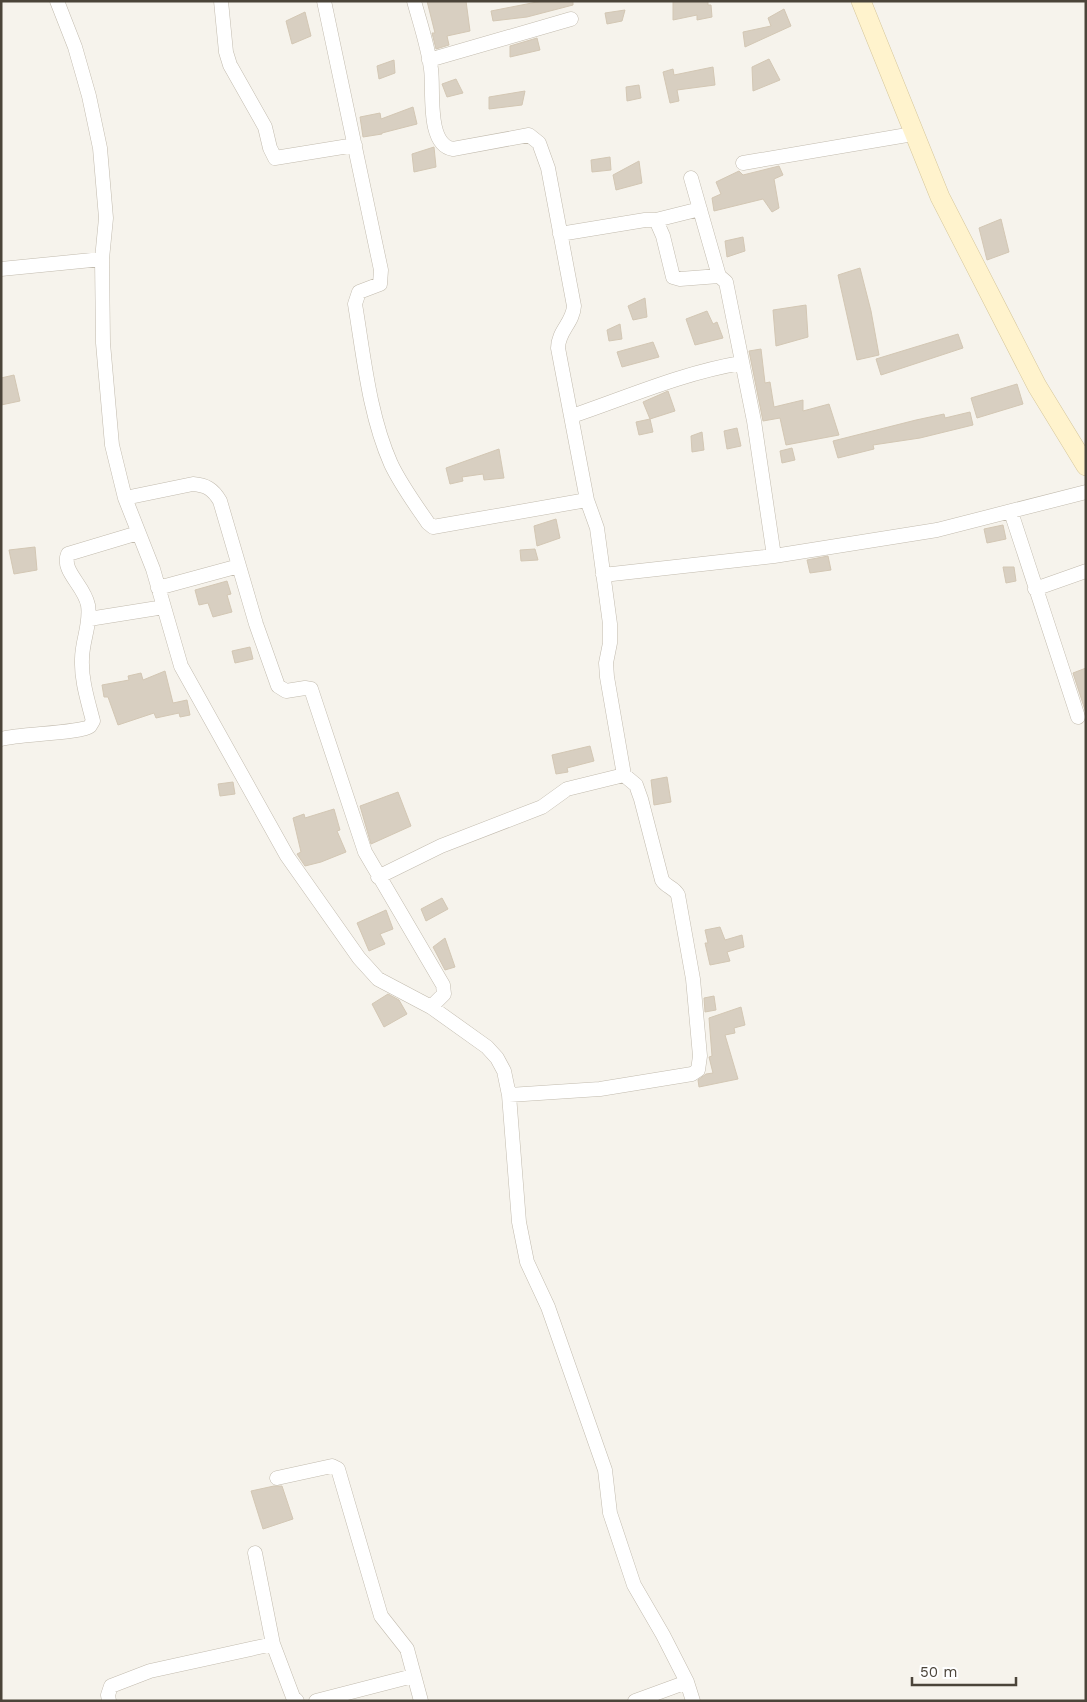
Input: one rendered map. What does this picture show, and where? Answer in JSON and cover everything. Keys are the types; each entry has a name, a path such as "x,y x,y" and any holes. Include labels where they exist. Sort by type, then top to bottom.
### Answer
{"street":[{"path":"58,1 75,47 97,130 106,211 102,259 104,343 109,426 125,498 158,588 181,666 287,856 359,958 378,979 431,1007 498,1058 509,1095 517,1206 527,1262 548,1307 604,1470 610,1514 634,1585 686,1682 693,1701"},
{"path":"222,1 230,65 265,127 270,148 275,158 354,145"},
{"path":"324,1 382,278 376,287 359,292 355,304 371,403 392,465 410,498 433,527 587,500"},
{"path":"414,1 432,78 431,105 439,139 443,146 453,149 523,134 534,137 543,151 548,168 574,306 570,323 558,339 558,348 587,500 597,528 610,624 610,643 606,663 607,677 624,775 636,785 662,880 665,886 674,889 678,895 694,979 700,1056 698,1070 692,1074 600,1089 509,1095"},
{"path":"861,1 940,197 1033,378 1084,457"},
{"path":"429,60 571,19"},
{"path":"743,163 913,134"},
{"path":"691,178 719,276 726,282 729,291 741,363 754,421 774,556"},
{"path":"560,234 645,220 656,220 700,210"},
{"path":"656,220 663,236 673,277 680,280 719,276"},
{"path":"1,269 102,259"},
{"path":"572,416 680,376 705,369 741,363"},
{"path":"125,498 193,484 204,485 211,489 220,501 278,686 286,691 311,689 347,803 365,852 443,986 444,994 431,1007"},
{"path":"603,575 774,556 937,530 1086,492"},
{"path":"1011,512 1078,717"},
{"path":"1,740 46,732 81,730 90,726 93,721 82,658 89,618 84,592 66,567 65,561 68,554 77,549 106,544 138,533"},
{"path":"158,588 239,566"},
{"path":"1036,588 1086,571"},
{"path":"89,618 164,607"},
{"path":"378,877 441,846 542,808 567,788 624,775"},
{"path":"277,1478 332,1466 338,1469 381,1616 403,1642 421,1701"},
{"path":"256,1553 273,1644 293,1697 297,1701"},
{"path":"109,1701 108,1695 111,1686 150,1671 273,1644"},
{"path":"316,1701 413,1676"},
{"path":"635,1701 686,1682"}],"building":[{"path":"427,1 466,1 470,31 447,36 449,45 436,49 432,33 435,33"},
{"path":"542,1 573,1 573,5 527,17 493,21 491,11"},
{"path":"673,1 708,1 708,5 711,5 712,17 697,20 697,15 673,20"},
{"path":"784,9 791,26 745,47 743,32 771,26 768,18"},
{"path":"625,10 622,21 607,24 605,13"},
{"path":"305,12 311,36 292,44 286,21"},
{"path":"537,38 540,50 510,57 510,46"},
{"path":"769,59 780,80 753,91 752,67"},
{"path":"394,60 395,73 379,79 377,66"},
{"path":"713,67 715,85 677,90 679,101 670,103 663,72 673,69 674,75"},
{"path":"456,79 463,93 447,97 442,84"},
{"path":"639,85 641,98 627,101 626,87"},
{"path":"525,91 522,105 489,109 489,97"},
{"path":"413,107 417,124 382,134 363,137 360,117 380,113 381,119"},
{"path":"434,147 436,167 414,172 412,154"},
{"path":"610,157 611,170 592,172 591,160"},
{"path":"639,161 642,183 616,190 613,175"},
{"path":"779,166 783,175 774,179 779,208 772,212 763,199 714,211 712,198 721,194 716,182 739,171 743,175"},
{"path":"1001,219 1009,252 987,260 979,228"},
{"path":"743,237 745,251 727,257 725,241"},
{"path":"860,268 871,311 879,355 857,360 838,275"},
{"path":"645,298 647,317 633,320 628,306"},
{"path":"806,305 808,337 776,346 773,310"},
{"path":"707,311 713,324 717,322 723,338 695,345 686,319"},
{"path":"620,324 622,339 609,341 607,330"},
{"path":"958,334 963,348 881,375 876,359"},
{"path":"653,342 659,357 622,367 617,352"},
{"path":"761,349 765,383 770,382 774,407 803,400 803,411 829,404 839,435 786,445 780,418 763,421 749,351"},
{"path":"14,375 20,401 1,405 1,378"},
{"path":"1017,384 1023,404 977,418 971,398"},
{"path":"668,391 675,411 650,419 643,402"},
{"path":"970,412 973,425 920,438 873,445 874,449 838,458 833,441 944,414 945,418"},
{"path":"650,419 653,432 639,435 636,422"},
{"path":"737,428 741,446 727,449 724,431"},
{"path":"702,432 704,450 692,452 691,436"},
{"path":"792,448 795,460 782,463 780,451"},
{"path":"499,449 504,478 484,480 483,474 462,477 463,481 450,484 446,468"},
{"path":"556,519 560,538 537,546 534,526"},
{"path":"1003,525 1006,539 987,543 984,529"},
{"path":"35,547 37,570 14,574 9,550"},
{"path":"535,549 538,560 521,561 520,550"},
{"path":"828,556 831,570 810,573 807,560"},
{"path":"1003,567 1014,567 1016,581 1006,583"},
{"path":"227,581 231,594 227,595 232,612 213,617 208,603 199,605 195,590"},
{"path":"250,647 253,659 235,663 232,651"},
{"path":"1086,668 1086,713 1073,673"},
{"path":"165,671 173,703 187,700 190,715 180,717 179,713 156,718 154,713 118,725 108,697 104,697 102,685 129,680 128,676 141,673 143,680"},
{"path":"590,746 594,761 567,768 568,772 556,774 552,755"},
{"path":"667,777 671,802 654,805 651,780"},
{"path":"233,782 235,794 220,796 218,784"},
{"path":"398,792 411,826 371,844 360,806"},
{"path":"334,809 340,830 337,831 346,852 305,866 297,854 301,852 293,818 304,814 305,818"},
{"path":"442,898 448,909 426,921 421,909"},
{"path":"386,910 393,929 380,934 385,944 369,951 357,923"},
{"path":"720,927 725,940 742,935 744,947 727,952 730,961 710,965 705,943 708,943 705,930"},
{"path":"445,938 455,967 445,970 433,947"},
{"path":"388,994 399,1000 407,1014 384,1027 372,1004"},
{"path":"714,996 716,1010 705,1012 704,998"},
{"path":"741,1007 745,1025 734,1028 735,1033 725,1035 738,1079 699,1087 698,1080 706,1074 713,1073 709,1057 712,1056 709,1018"},
{"path":"282,1486 293,1519 263,1529 251,1491"}]}
